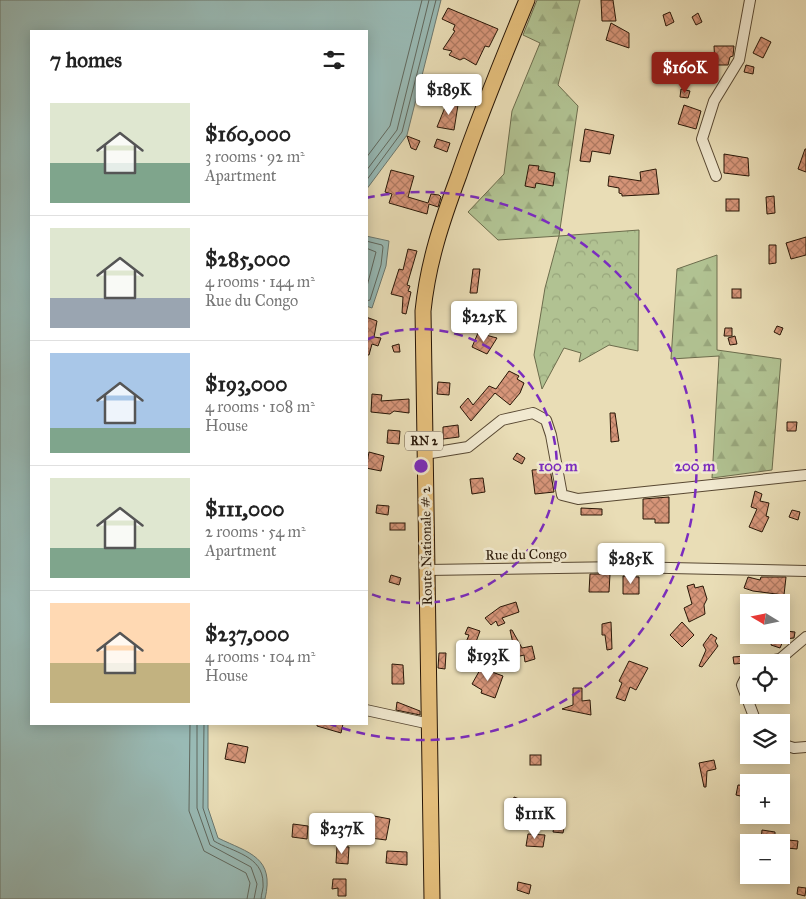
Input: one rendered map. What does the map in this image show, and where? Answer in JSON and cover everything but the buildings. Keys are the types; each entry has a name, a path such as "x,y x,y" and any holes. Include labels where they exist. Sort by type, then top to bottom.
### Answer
{"main road":[{"name":"Route Nationale # 2","path":"432,899 423,318 427,277 434,244 474,132 526,0"}],"street":[{"path":"716,176 702,139 714,101 739,60 750,0"},
{"path":"425,454 468,447 502,420 533,413 546,420 552,435 562,495 578,499 806,475"},
{"name":"Rue du Congo","path":"427,570 623,567 806,571"},
{"path":"786,654 806,637"},
{"path":"368,710 430,724"},
{"path":"790,747 806,747"}],"green space":[{"path":"537,0 580,0 558,85 578,106 559,236 498,240 468,212 504,174 512,111 540,43 523,35"},
{"path":"639,230 638,351 609,345 579,362 581,353 564,348 542,389 534,355 545,288 559,236"},
{"path":"717,255 717,350 781,359 772,470 712,478 719,356 671,359 677,269"}],"water":[{"path":"0,0 441,0 407,135 368,187 368,30 30,30 30,725 208,725 208,808 218,838 257,858 263,865 267,885 265,899 0,899"},
{"path":"368,236 389,241 386,266 372,308 368,307"}]}
